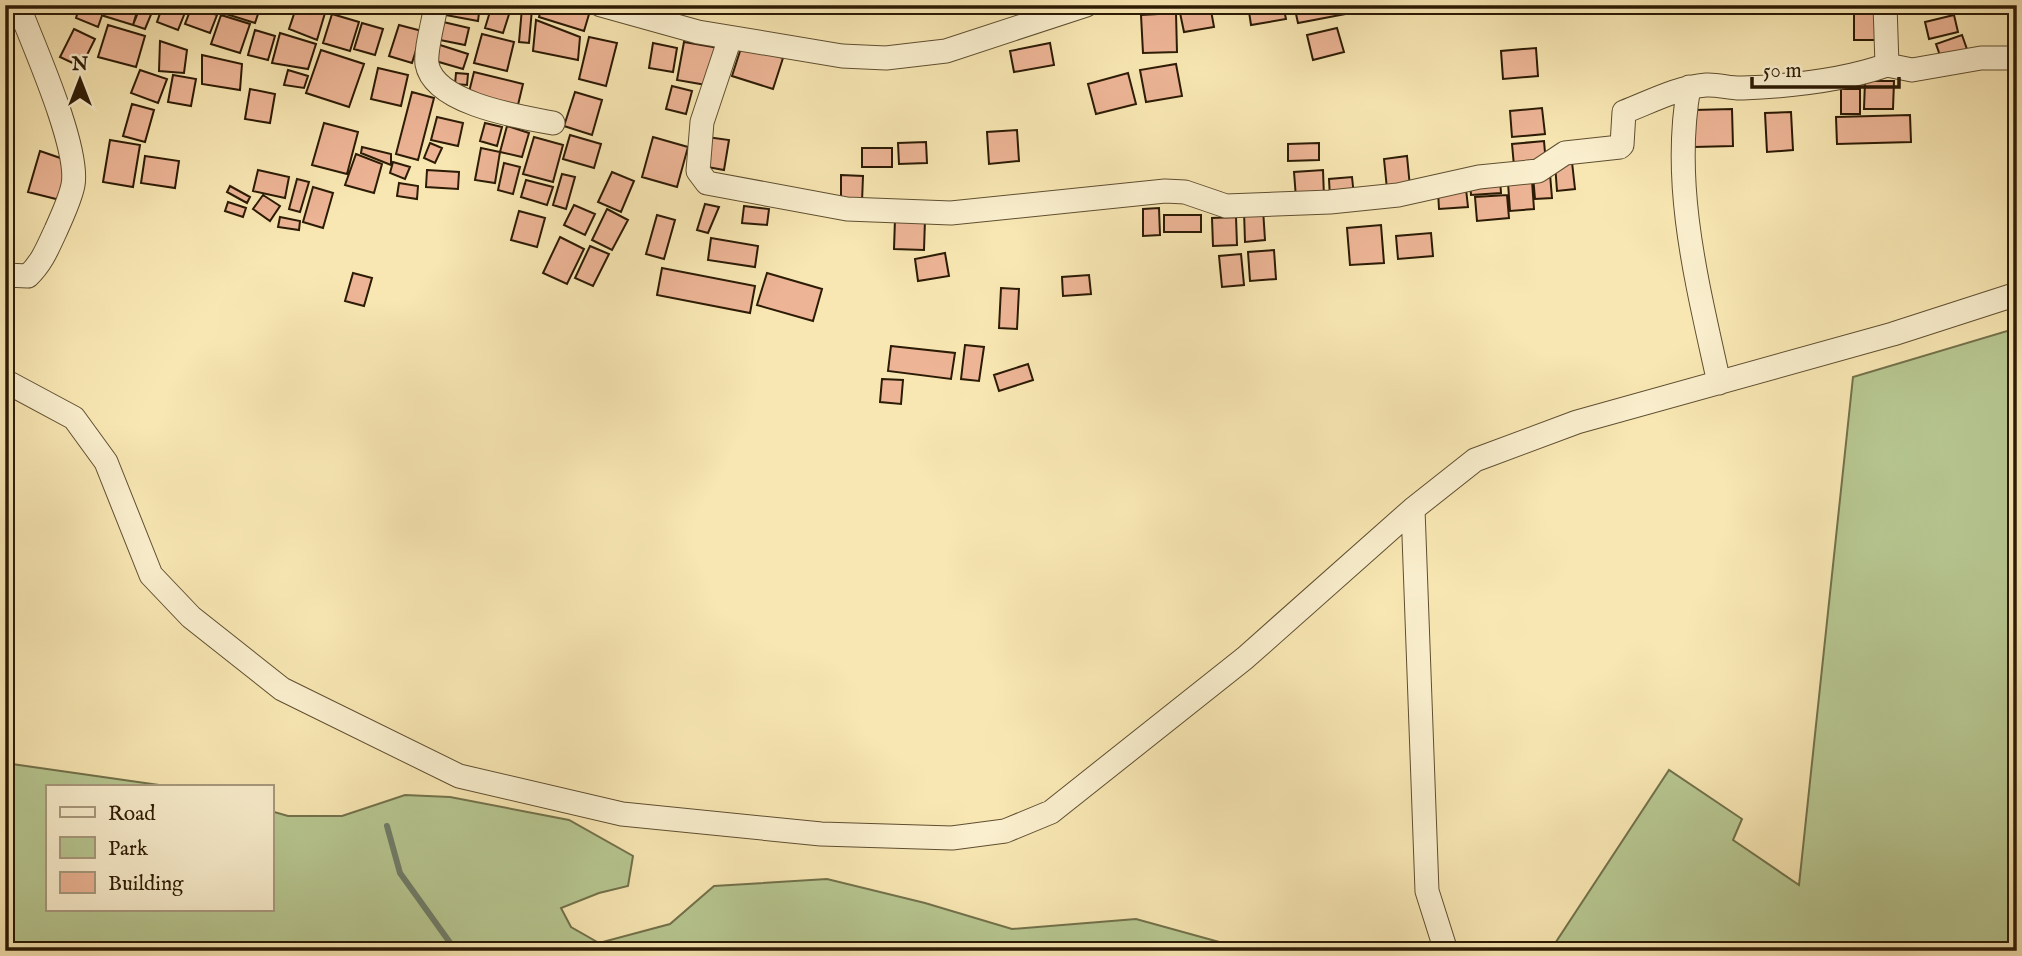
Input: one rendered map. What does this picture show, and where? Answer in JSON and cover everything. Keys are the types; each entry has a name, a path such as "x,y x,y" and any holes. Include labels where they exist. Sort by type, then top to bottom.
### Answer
{"street":[{"path":"5,275 28,276 38,266 74,183 72,156 65,128 18,5"},
{"path":"436,5 427,63 432,76 450,93 490,111 554,123"},
{"path":"601,5 698,32 730,38 842,56 886,58 919,55 973,44 1086,5"},
{"path":"1885,5 1887,65"},
{"path":"730,38 702,122 698,171 707,183 846,209 951,213 1165,191 1185,192 1226,206 1330,202 1398,194 1479,177 1538,171 1565,153 1620,147 1624,112 1689,88 1708,84 1741,89 1850,77 1887,65 1912,69 1981,58 2017,58"},
{"path":"1689,88 1683,138 1688,233 1719,383"},
{"path":"5,380 74,418 106,462 151,575 191,617 282,689 459,776 622,814 821,834 952,838 1005,831 1051,812 1245,658 1413,509 1475,460 1577,422 1893,334 2017,295"},
{"path":"1413,509 1427,891 1446,951"}],"green space":[{"path":"2017,328 2017,951 1550,951 1669,770 1742,819 1733,840 1799,885 1853,377"},
{"path":"5,763 159,785 46,785 46,911 273,911 273,812 288,816 342,816 405,795 450,797 569,820 633,856 628,886 599,893 561,908 571,927 599,943 670,924 714,886 827,879 925,903 1012,929 1136,919 1252,951 5,951"}],"building":[{"path":"80,5 105,7 98,27 76,18"},
{"path":"107,5 139,5 133,25 104,16"},
{"path":"141,5 155,5 145,29 133,25"},
{"path":"163,5 188,5 178,30 157,22"},
{"path":"203,5 220,5 218,12"},
{"path":"226,5 261,5 255,23 223,13"},
{"path":"297,5 312,5 325,13 317,40 289,29"},
{"path":"320,5 345,5 344,10"},
{"path":"442,5 480,5 478,21 440,14"},
{"path":"492,5 512,5 503,33 485,28"},
{"path":"542,5 573,5 590,11 584,31 539,17"},
{"path":"932,5 966,5 966,10 932,10"},
{"path":"1210,5 1214,27 1184,32 1179,8"},
{"path":"1248,5 1283,5 1286,19 1251,25"},
{"path":"1294,5 1349,5 1351,13 1298,23"},
{"path":"192,6 217,15 210,33 185,24"},
{"path":"522,8 532,9 529,43 519,42"},
{"path":"1854,9 1879,9 1879,40 1854,40"},
{"path":"1176,13 1177,52 1143,53 1141,15"},
{"path":"332,14 359,22 350,51 323,43"},
{"path":"221,15 250,24 240,53 211,44"},
{"path":"1954,15 1958,32 1929,39 1925,22"},
{"path":"536,20 580,37 578,60 533,51"},
{"path":"439,21 469,28 465,45 435,39"},
{"path":"362,23 383,29 375,55 354,49"},
{"path":"108,25 145,36 136,67 98,57"},
{"path":"399,25 422,31 412,63 389,56"},
{"path":"1337,28 1344,52 1313,60 1307,35"},
{"path":"74,29 95,39 81,67 60,57"},
{"path":"255,30 275,36 268,60 248,55"},
{"path":"280,33 316,44 308,69 272,63"},
{"path":"482,34 514,42 507,71 474,63"},
{"path":"1962,35 1969,55 1943,64 1936,44"},
{"path":"589,37 617,43 606,86 579,79"},
{"path":"160,41 187,50 184,73 159,71"},
{"path":"684,42 719,48 712,86 677,80"},
{"path":"653,43 677,48 673,72 649,68"},
{"path":"1050,43 1054,65 1014,72 1010,51"},
{"path":"437,44 468,54 463,69 432,60"},
{"path":"742,45 783,58 773,89 732,76"},
{"path":"1536,48 1538,76 1503,79 1501,51"},
{"path":"321,50 364,64 349,107 306,93"},
{"path":"202,55 242,64 240,90 202,84"},
{"path":"1176,64 1182,96 1146,102 1140,70"},
{"path":"378,68 408,75 401,106 371,99"},
{"path":"140,70 167,79 158,103 131,93"},
{"path":"288,70 308,76 304,88 284,85"},
{"path":"474,72 523,84 517,109 468,96"},
{"path":"456,73 468,74 467,85 455,84"},
{"path":"1128,73 1136,104 1096,114 1088,84"},
{"path":"173,75 196,79 191,106 168,102"},
{"path":"1865,81 1894,81 1893,109 1864,109"},
{"path":"672,86 692,91 686,114 666,109"},
{"path":"250,89 275,94 270,123 245,119"},
{"path":"1841,89 1860,89 1860,114 1841,114"},
{"path":"412,92 434,98 418,160 396,154"},
{"path":"575,92 602,100 592,135 564,126"},
{"path":"132,104 154,110 145,142 123,136"},
{"path":"1542,108 1545,134 1512,137 1510,111"},
{"path":"1732,109 1733,146 1694,147 1694,110"},
{"path":"1791,112 1793,150 1767,152 1765,113"},
{"path":"1910,115 1911,142 1837,144 1836,117"},
{"path":"437,117 463,123 458,146 431,140"},
{"path":"324,123 358,132 347,174 312,165"},
{"path":"485,123 502,127 497,146 480,141"},
{"path":"507,126 529,133 522,157 500,152"},
{"path":"1017,130 1019,161 989,164 987,132"},
{"path":"570,135 601,144 594,168 563,159"},
{"path":"534,137 563,145 553,182 523,174"},
{"path":"653,137 688,147 677,187 642,177"},
{"path":"707,137 729,140 724,170 702,166"},
{"path":"110,140 140,145 133,187 103,182"},
{"path":"1544,141 1546,164 1514,166 1512,144"},
{"path":"926,142 927,163 899,164 898,143"},
{"path":"430,143 442,148 435,163 424,158"},
{"path":"1319,143 1319,160 1288,161 1288,144"},
{"path":"362,147 391,154 391,165 361,153"},
{"path":"481,148 500,152 495,183 475,180"},
{"path":"862,148 892,148 892,167 862,167"},
{"path":"40,151 69,161 60,200 28,192"},
{"path":"356,154 382,164 374,193 345,185"},
{"path":"145,156 179,161 175,188 141,183"},
{"path":"1407,156 1410,187 1387,189 1384,159"},
{"path":"393,162 410,167 405,179 390,173"},
{"path":"1572,162 1575,189 1557,191 1555,164"},
{"path":"504,163 520,167 513,194 498,190"},
{"path":"258,170 289,177 285,198 253,191"},
{"path":"427,170 459,172 458,189 426,187"},
{"path":"1323,170 1324,197 1296,198 1294,172"},
{"path":"612,172 634,181 621,212 598,202"},
{"path":"562,174 575,177 566,209 553,205"},
{"path":"1550,174 1552,198 1535,199 1533,176"},
{"path":"841,175 863,176 862,202 841,201"},
{"path":"1352,177 1354,196 1330,198 1329,179"},
{"path":"297,179 309,182 300,212 289,209"},
{"path":"1500,179 1501,193 1471,195 1470,182"},
{"path":"526,180 553,187 547,205 521,197"},
{"path":"1532,181 1534,209 1510,211 1508,183"},
{"path":"399,183 418,186 417,199 397,196"},
{"path":"230,186 250,197 247,203 227,192"},
{"path":"313,187 333,193 323,228 303,222"},
{"path":"1466,189 1468,207 1439,209 1438,191"},
{"path":"263,195 280,206 270,221 253,209"},
{"path":"1507,195 1509,218 1477,221 1475,197"},
{"path":"228,202 246,208 243,217 225,211"},
{"path":"705,204 719,207 708,233 697,230"},
{"path":"574,205 595,214 585,235 564,225"},
{"path":"744,206 769,209 767,225 742,223"},
{"path":"1159,208 1160,235 1143,236 1143,209"},
{"path":"607,209 628,220 612,250 592,240"},
{"path":"1263,209 1265,240 1245,242 1244,211"},
{"path":"519,211 545,218 537,247 511,240"},
{"path":"657,215 675,220 664,259 646,254"},
{"path":"1164,215 1201,215 1201,232 1164,232"},
{"path":"280,217 300,221 299,230 278,227"},
{"path":"1236,217 1237,245 1213,246 1212,218"},
{"path":"895,219 925,219 924,250 894,249"},
{"path":"1381,225 1384,263 1350,265 1347,228"},
{"path":"1431,233 1433,256 1398,259 1396,236"},
{"path":"560,237 584,249 567,284 543,273"},
{"path":"711,238 758,246 755,267 708,260"},
{"path":"590,246 609,254 593,286 575,278"},
{"path":"1274,250 1276,279 1250,281 1248,252"},
{"path":"945,253 949,276 918,281 915,259"},
{"path":"1241,254 1244,285 1222,287 1219,256"},
{"path":"662,268 755,286 750,313 657,295"},
{"path":"353,273 372,278 364,306 345,301"},
{"path":"767,273 822,289 813,321 757,305"},
{"path":"1089,275 1091,294 1063,296 1062,277"},
{"path":"1001,288 1019,289 1017,329 999,328"},
{"path":"965,345 984,347 979,381 961,379"},
{"path":"891,346 955,353 951,379 888,371"},
{"path":"1028,364 1033,380 999,391 994,375"},
{"path":"882,379 903,380 901,404 880,402"}],"waterway":[{"path":"387,826 400,873 456,951"}]}
